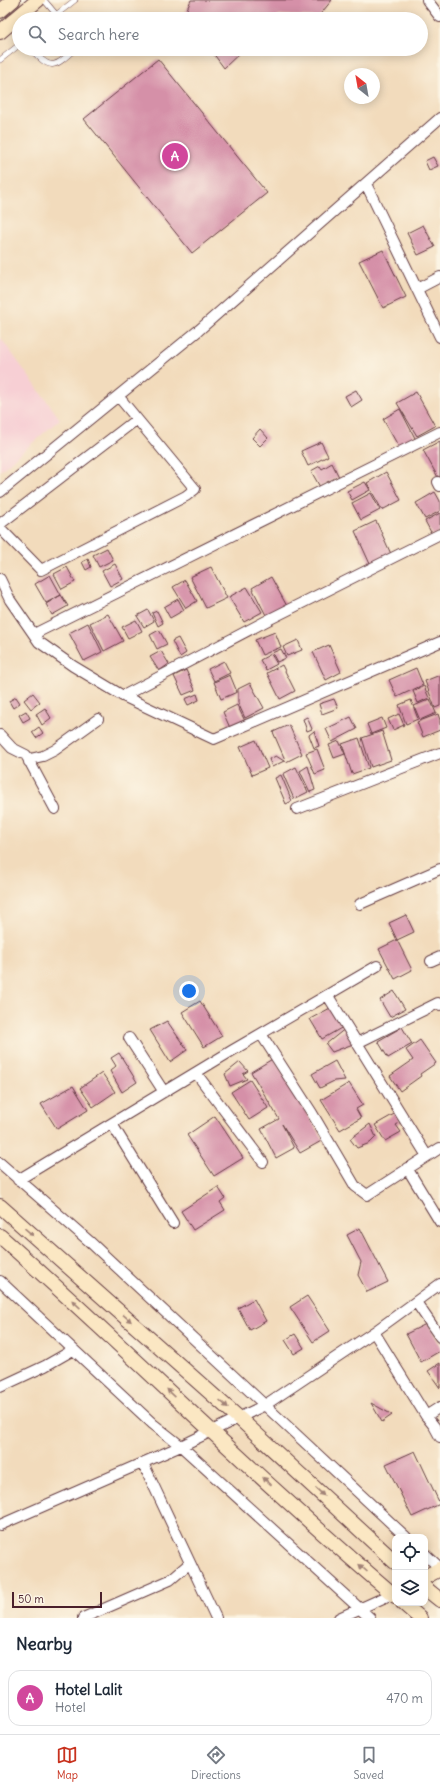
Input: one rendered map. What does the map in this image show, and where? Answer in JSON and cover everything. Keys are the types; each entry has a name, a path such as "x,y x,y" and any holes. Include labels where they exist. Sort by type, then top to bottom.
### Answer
{"street":[{"path":"0,11 13,0"},
{"path":"24,12 38,0"},
{"path":"426,0 440,17"},
{"path":"0,32 12,22"},
{"path":"0,492 199,330 440,118"},
{"path":"366,184 440,337"},
{"path":"417,289 440,277"},
{"path":"0,528 41,570 186,496 195,489 118,396"},
{"path":"0,524 137,418"},
{"path":"34,634 440,432"},
{"path":"124,696 270,619 440,534"},
{"path":"0,579 10,600 39,642 73,666 124,696 214,740 440,642"},
{"path":"29,762 30,759 43,756 55,750 98,719"},
{"path":"0,735 12,748 26,755 55,809"},
{"path":"297,809 440,753"},
{"path":"360,904 440,870"},
{"path":"18,1180 377,966"},
{"path":"328,996 427,1156"},
{"path":"357,1043 438,1003 440,1005"},
{"path":"261,1034 312,1113 354,1186 368,1195 407,1168 440,1148"},
{"path":"129,1038 164,1092"},
{"path":"196,1073 262,1162"},
{"path":"112,1124 173,1224"},
{"path":"0,1163 89,1241 403,1534"},
{"path":"407,1168 440,1222"},
{"path":"0,1206 240,1419 392,1559"},
{"path":"0,1236 68,1296 212,1432 392,1593"},
{"path":"0,1282 153,1424 181,1446 370,1618"},
{"path":"0,1525 240,1419 265,1405 374,1332 440,1284"},
{"path":"416,1302 440,1337"},
{"path":"374,1332 440,1437"},
{"path":"0,1387 45,1366 73,1350"},
{"path":"426,1416 440,1407"},
{"path":"143,1463 216,1618"},
{"path":"428,1557 440,1568 428,1575"},
{"path":"86,1617 170,1580 190,1563"},
{"path":"428,1590 440,1600"},
{"path":"339,1618 360,1608 392,1598"},
{"path":"406,1606 420,1618"}],"lane":[{"path":"44,0 54,12"},
{"path":"63,12 75,0"},
{"path":"0,60 12,51"},
{"path":"37,56 42,61 50,65 59,64 68,56"}],"shaded area":[{"path":"0,337 60,419 0,471"}],"building":[{"path":"191,0 332,0 322,12 186,12"},
{"path":"215,56 237,56 224,68"},
{"path":"158,59 267,193 192,253 84,119"},
{"path":"433,157 438,166 429,170 425,161"},
{"path":"423,225 435,247 418,255 407,233"},
{"path":"383,250 406,297 383,308 359,261"},
{"path":"356,390 362,400 351,407 345,396"},
{"path":"416,392 435,426 417,436 397,403"},
{"path":"400,409 416,440 400,449 383,419"},
{"path":"260,429 268,438 260,446 252,438"},
{"path":"440,441 440,481 423,450"},
{"path":"321,442 328,456 308,466 301,451"},
{"path":"332,463 339,477 320,487 311,471 320,466 322,469"},
{"path":"386,472 401,500 382,510 367,483"},
{"path":"365,482 370,490 352,500 347,491"},
{"path":"435,492 440,501 440,511 425,519 416,503"},
{"path":"371,493 380,510 361,520 352,503"},
{"path":"440,513 440,532 433,536 425,521"},
{"path":"376,521 391,554 370,564 355,531"},
{"path":"107,548 113,560 99,567 93,555"},
{"path":"88,559 91,567 86,570 82,562"},
{"path":"115,564 123,579 110,586 102,571"},
{"path":"67,567 75,582 62,589 54,574"},
{"path":"211,567 227,598 206,608 190,577"},
{"path":"50,575 61,595 46,603 35,584"},
{"path":"271,577 288,608 268,619 252,588"},
{"path":"185,580 197,601 186,608 173,587"},
{"path":"247,587 262,612 244,622 229,597"},
{"path":"61,595 68,606 52,615 46,604"},
{"path":"178,599 184,610 170,618 164,607"},
{"path":"148,610 154,621 144,627 137,616"},
{"path":"157,611 163,623 158,626 152,613"},
{"path":"108,614 123,641 104,651 90,623"},
{"path":"136,620 142,631 128,638 122,627"},
{"path":"88,623 102,652 84,661 69,633"},
{"path":"159,630 167,644 157,649 150,635"},
{"path":"275,632 281,647 262,655 255,640"},
{"path":"178,638 186,653 180,657 172,641"},
{"path":"298,640 302,650 287,656 283,647"},
{"path":"329,645 341,672 326,680 313,652"},
{"path":"281,649 286,658 277,662 272,653"},
{"path":"161,651 169,664 159,671 150,657"},
{"path":"271,654 277,664 266,670 260,660"},
{"path":"224,661 230,673 214,681 208,669"},
{"path":"282,665 295,691 280,699 267,673"},
{"path":"416,668 423,685 397,697 389,680"},
{"path":"186,670 195,690 183,695 174,676"},
{"path":"230,675 237,692 221,699 214,682"},
{"path":"440,675 440,706 435,708 425,681"},
{"path":"250,683 264,708 245,718 238,703 238,689"},
{"path":"424,686 429,698 418,703 413,691"},
{"path":"33,693 40,702 31,709 24,700"},
{"path":"197,694 199,700 188,705 185,699"},
{"path":"16,697 20,703 13,708 9,701"},
{"path":"334,699 338,708 322,714 319,704"},
{"path":"430,699 436,713 420,720 414,706"},
{"path":"411,700 418,719 406,724 399,705"},
{"path":"237,705 245,721 230,728 223,712"},
{"path":"45,708 51,718 42,725 36,714"},
{"path":"26,711 30,718 23,722 19,715"},
{"path":"399,714 404,725 393,730 388,719"},
{"path":"438,714 440,720 440,730 423,737 417,722"},
{"path":"307,717 312,729 307,731 303,719"},
{"path":"351,717 357,729 332,742 326,729"},
{"path":"382,718 386,728 371,734 367,724"},
{"path":"289,725 302,754 286,762 273,732"},
{"path":"39,727 43,733 36,738 32,732"},
{"path":"314,731 319,746 314,748 309,735"},
{"path":"382,731 391,760 371,767 362,738"},
{"path":"359,738 369,768 352,774 342,744"},
{"path":"256,740 268,768 252,775 240,747"},
{"path":"339,741 345,754 334,758 329,745"},
{"path":"317,749 325,770 315,774 306,753"},
{"path":"276,756 284,761 272,767 269,759"},
{"path":"308,766 315,790 310,792 300,771"},
{"path":"296,767 308,792 294,799 283,774"},
{"path":"281,775 292,801 286,804 275,778"},
{"path":"406,915 414,932 397,940 389,923"},
{"path":"397,940 412,970 395,979 379,949"},
{"path":"394,991 405,1009 390,1017 380,1000"},
{"path":"200,1001 222,1036 204,1047 182,1012"},
{"path":"332,1007 343,1027 322,1039 310,1019"},
{"path":"167,1021 187,1050 170,1062 150,1030"},
{"path":"402,1027 412,1044 388,1058 378,1041"},
{"path":"346,1028 353,1044 332,1052 326,1044"},
{"path":"420,1040 436,1063 400,1091 390,1076 413,1060 406,1050"},
{"path":"119,1053 137,1082 122,1092 110,1071 116,1066 111,1058"},
{"path":"274,1058 323,1140 300,1153 282,1124 294,1148 276,1158 261,1129 279,1119 251,1072"},
{"path":"335,1061 345,1080 334,1081 320,1088 312,1074"},
{"path":"240,1062 248,1071 243,1074 247,1079 230,1086 225,1074"},
{"path":"102,1073 115,1092 93,1107 80,1088"},
{"path":"250,1080 268,1108 249,1120 231,1092"},
{"path":"349,1083 363,1105 356,1109 361,1118 340,1130 321,1100"},
{"path":"73,1086 88,1110 57,1129 41,1104"},
{"path":"396,1113 401,1122 396,1125 401,1132 385,1141 375,1125"},
{"path":"215,1116 243,1158 214,1176 187,1135"},
{"path":"370,1124 376,1137 370,1143 357,1148 350,1139"},
{"path":"218,1187 225,1198 220,1202 225,1210 193,1230 181,1211"},
{"path":"360,1228 388,1282 367,1292 358,1275 361,1262 347,1235"},
{"path":"307,1296 330,1331 313,1342 290,1307"},
{"path":"254,1299 266,1321 250,1330 238,1308"},
{"path":"428,1323 440,1345 440,1351 421,1362 406,1334"},
{"path":"295,1334 304,1348 294,1354 285,1340"},
{"path":"440,1363 440,1388 428,1371"},
{"path":"371,1403 389,1413 392,1415 382,1422"},
{"path":"415,1451 440,1504 412,1517 386,1464"}],"place":[{"name":"Hotel Lalit","path":"175,156"}]}
